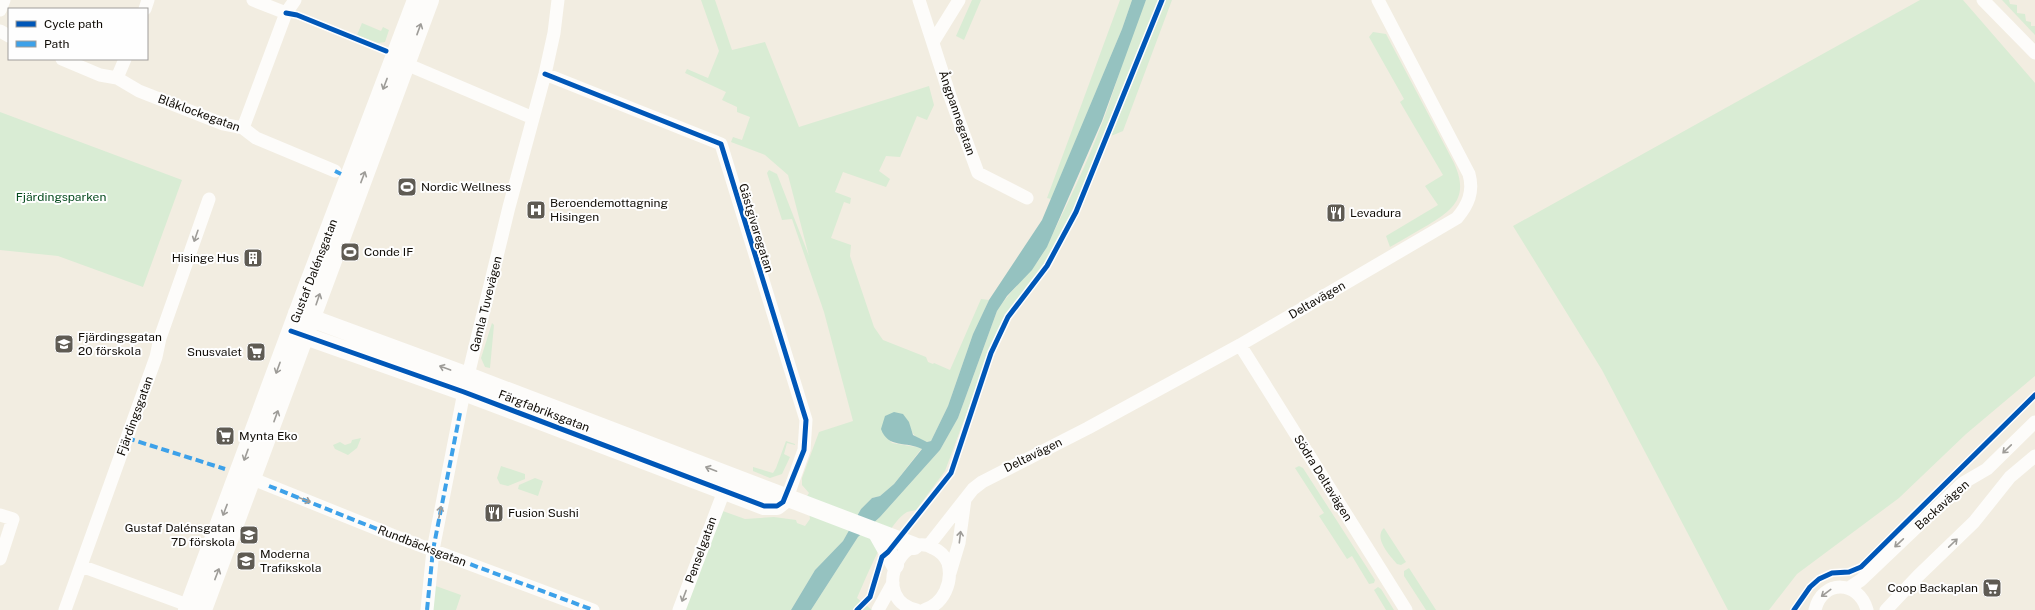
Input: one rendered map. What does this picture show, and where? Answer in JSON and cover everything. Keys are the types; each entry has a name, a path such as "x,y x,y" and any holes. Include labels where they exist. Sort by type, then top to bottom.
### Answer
{"street":[{"path":"0,10 4,0"},
{"path":"253,0 286,13"},
{"path":"243,128 286,13 295,0"},
{"name":"Gustaf Dalénsgatan","path":"195,609 298,333 416,0"},
{"name":"Gustaf Dalénsgatan","path":"304,316 406,64 430,0"},
{"name":"Gamla Tuvevägen","path":"428,610 433,550 466,384 545,74 554,33 558,0"},
{"name":"Ångpannegatan","path":"919,0 951,99 978,173 1027,198"},
{"path":"933,42 959,0"},
{"name":"Deltavägen","path":"895,565 904,553 922,546 973,489 988,478 1088,428 1240,345 1457,218 1465,208 1470,196 1471,183 1469,174 1378,0"},
{"path":"1983,0 2035,53"},
{"path":"398,48 406,64 533,118"},
{"name":"Blåklockegatan","path":"64,60 100,75 117,78 139,91 223,124 243,128 256,138 335,171"},
{"path":"117,78 125,60"},
{"name":"Gästgivaregatan","path":"545,74 721,144 806,420 804,450 786,498"},
{"name":"Fjärdingsgatan","path":"65,610 156,357 160,338 209,199"},
{"name":"Färgfabriksgatan","path":"304,316 724,491 764,506 777,506 786,498"},
{"name":"Gustaf Dalénsgatan","path":"195,609 253,479 298,333"},
{"name":"Färgfabriksgatan","path":"298,333 466,384 737,479 877,533 922,546"},
{"name":"Södra Deltavägen","path":"1240,345 1406,610"},
{"name":"Backavägen","path":"1849,588 1861,580 1963,483 1987,470 2035,422"},
{"path":"1886,610 1918,576 1974,522 2010,477 2035,456"},
{"name":"Rundbäcksgatan","path":"253,479 433,550 593,610"},
{"path":"724,491 737,479"},
{"name":"Penselgatan","path":"679,610 724,491"},
{"path":"943,610 944,596 959,544 965,499"},
{"path":"0,515 13,520 0,559"},
{"path":"877,533 895,565 893,583 878,610"},
{"path":"922,546 944,556 950,573"},
{"path":"81,566 195,609"},
{"path":"893,583 899,600 909,609"},
{"path":"1815,610 1820,596 1834,587 1849,588 1863,600 1867,610"},
{"path":"924,610 934,606 944,596"}],"green space":[{"path":"701,0 715,0 732,50 765,42 799,127 929,86 934,105 927,120 917,116 900,157 886,156 879,171 890,179 886,187 843,172 835,192 851,198 850,204 844,202 831,238 851,245 850,256 874,327 883,340 926,357 928,362 933,364 934,363 950,370 981,299 989,300 973,334 948,406 931,441 927,442 915,435 911,430 909,422 883,433 892,443 922,448 894,484 880,496 872,498 861,509 843,541 815,570 791,610 685,610 720,510 745,519 774,517 796,520 797,523 805,526 810,519 807,496 809,493 802,485 802,478 819,432 853,421 824,312 792,219 782,220 767,173 769,170 777,174 809,256 788,175 765,155 731,142 733,137 742,140 750,117 737,112 737,107 722,100 726,92 685,73 687,69 708,78 719,51"},
{"path":"972,0 981,0 964,40 956,36"},
{"path":"1120,0 1132,0 1122,29 1051,199 1047,198"},
{"path":"1146,0 1161,0 1101,157 1076,212 1046,265 1007,315 995,337 945,471 916,510 907,512 892,527 878,551 857,598 872,610 811,610 858,537 880,517 940,450 958,418 997,311 1009,294 1042,255 1076,184 1103,121 1134,30"},
{"path":"1165,0 1172,0 1123,131 1111,136"},
{"path":"1920,0 1963,0 2035,83 2035,376 1966,434 1899,498 1797,574 1769,610 1728,610 1602,370 1513,226"},
{"path":"2002,0 2009,0 2010,4 2017,5 2017,13 2025,14 2026,21 2031,22 2031,26 2035,26 2035,35"},
{"path":"362,23 381,31 383,27 389,30 385,42 378,43 357,35"},
{"path":"1373,32 1386,34 1454,163 1460,184 1457,200 1446,213 1390,247 1386,236 1438,205 1425,186 1443,175 1400,102 1404,99 1369,37"},
{"name":"Fjärdingsparken","path":"0,112 182,180 143,287 58,256 0,250"},
{"path":"492,323 494,325 490,368 485,367 481,358"},
{"path":"361,438 357,448 348,455 335,449 333,445 340,442 345,445 351,443 352,440"},
{"path":"786,441 795,445 787,443 784,454 790,457 782,474 770,478 753,471 753,467 773,473"},
{"path":"501,466 525,474 525,479 508,486 500,484 497,478"},
{"path":"1299,466 1303,468 1375,580 1374,583 1369,584 1352,556 1347,559 1319,516 1324,513 1295,468"},
{"path":"535,478 543,481 538,496 518,489 519,485"},
{"path":"1384,528 1406,562 1401,565 1397,564 1390,556 1381,542 1381,532"},
{"path":"1409,568 1436,610 1426,610 1404,576 1404,571"},
{"path":"433,585 461,595 456,610 431,610"},
{"path":"1378,587 1381,589 1394,610 1386,610 1374,590"}],"water":[{"path":"1132,0 1146,0 1102,121 1047,247 1032,270 1007,296 997,311 958,418 940,450 880,517 858,537 811,610 791,610 815,570 843,541 861,509 872,498 880,496 894,484 922,449 898,444 888,439 881,429 885,416 894,412 903,414 909,422 913,435 927,442 931,441 948,406 973,334 989,300 1042,220 1122,29"}],"marked path":[{"path":"335,171 341,174"},
{"path":"427,610 433,550 460,413"},
{"path":"127,438 225,469"},
{"path":"269,486 392,535 593,610"}],"cycle path":[{"path":"857,610 870,597 882,557 888,552 951,473 991,353 1008,317 1047,266 1076,212 1162,0"},
{"path":"286,13 297,15 386,51"},
{"path":"291,331 464,392 764,506 777,506 783,502 804,450 806,420 721,144 545,74"},
{"path":"1794,610 1810,587 1819,579 1832,573 1849,572 1861,567 2035,395"}],"place":[{"name":"Nordic Wellness","path":"407,187"},
{"name":"Beroendemottagning Hisingen","path":"536,210"},
{"name":"Levadura","path":"1336,213"},
{"name":"Conde IF","path":"350,252"},
{"name":"Hisinge Hus","path":"253,258"},
{"name":"Fjärdingsgatan 20 förskola","path":"64,344"},
{"name":"Snusvalet","path":"256,352"},
{"name":"Mynta Eko","path":"225,436"},
{"name":"Fusion Sushi","path":"494,513"},
{"name":"Gustaf Dalénsgatan 7D förskola","path":"249,535"},
{"name":"Moderna Trafikskola","path":"246,561"},
{"name":"Coop Backaplan","path":"1992,588"}]}
